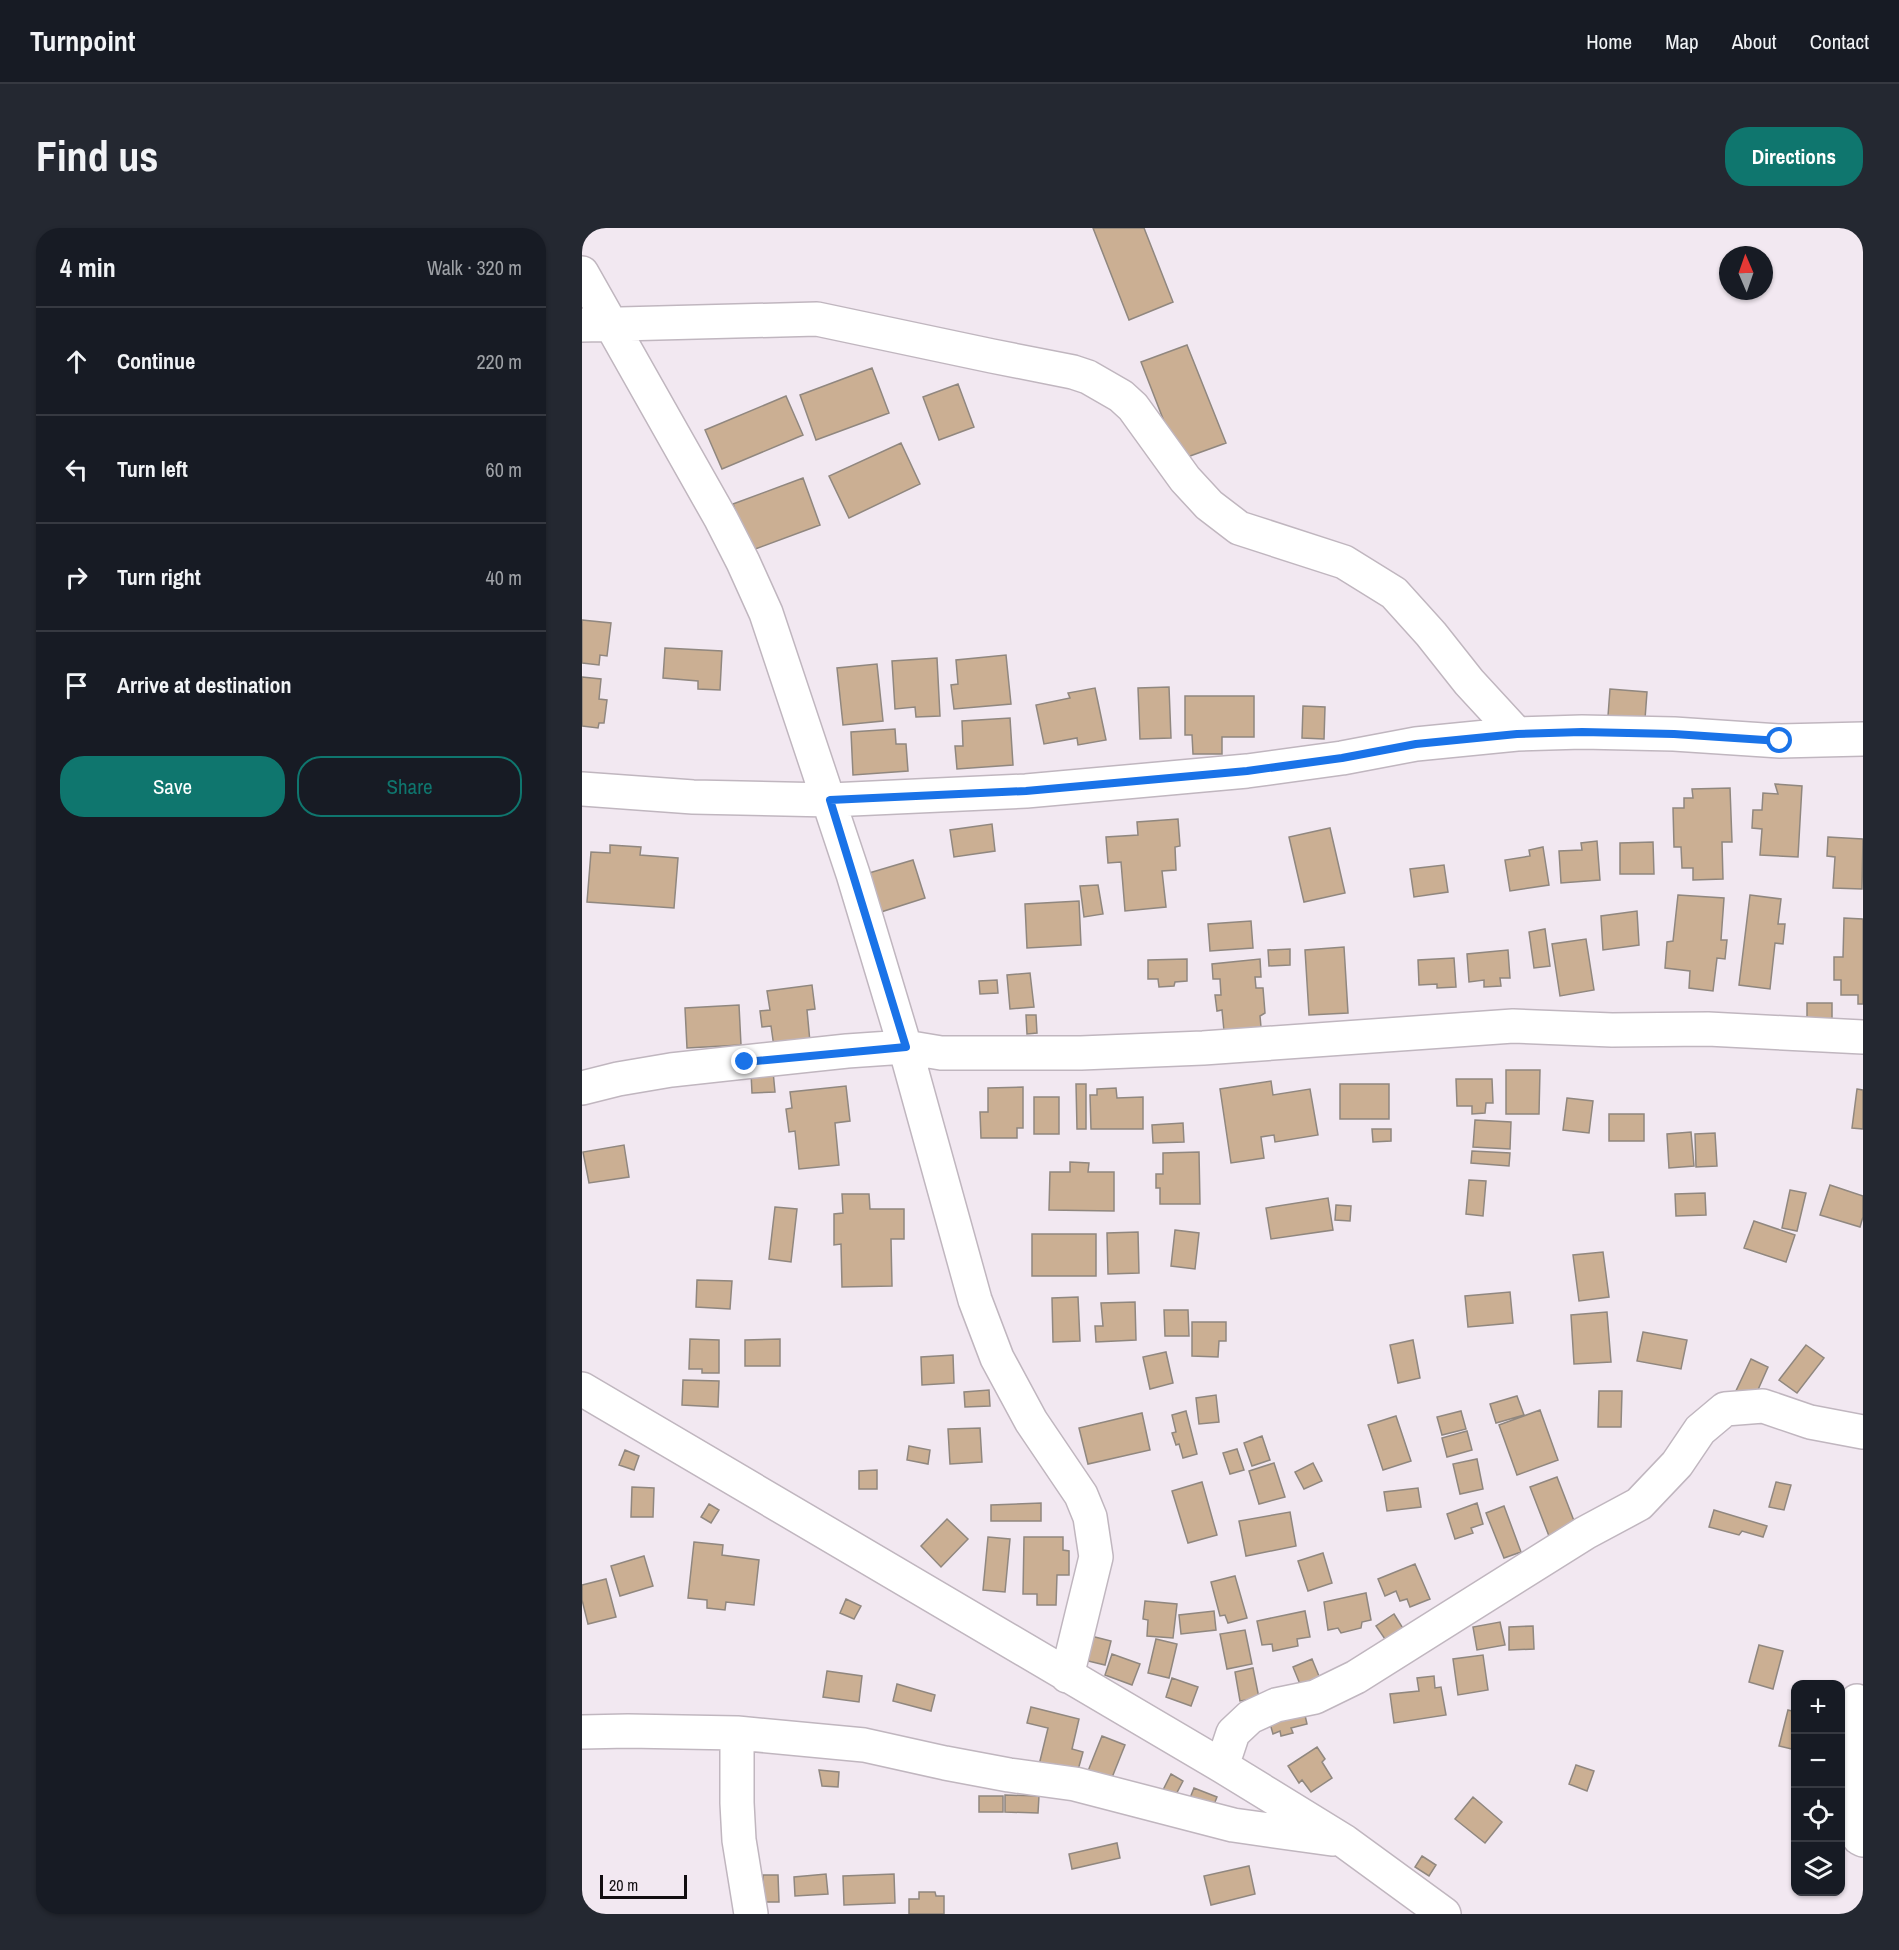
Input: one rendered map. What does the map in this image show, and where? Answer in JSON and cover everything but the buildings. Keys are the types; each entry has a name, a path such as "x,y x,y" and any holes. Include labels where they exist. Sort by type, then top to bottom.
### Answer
{"street":[{"path":"582,273 597,325 743,562 766,613 830,800 906,1047 975,1299 997,1358 1031,1421 1080,1495 1090,1517 1096,1557 1067,1676"},
{"path":"597,325 818,319 1088,376 1133,406 1185,479 1209,505 1239,528 1344,562 1394,593 1431,634 1469,682 1517,734"},
{"path":"582,789 693,798 830,800 1026,791 1247,771 1342,758 1416,744 1517,734 1593,732 1674,734 1780,741 1863,739"},
{"path":"582,1088 671,1070 906,1047 941,1053 1080,1053 1203,1048 1513,1026 1612,1030 1708,1029 1863,1036"},
{"path":"582,1389 1222,1766 1344,1841 1444,1914"},
{"path":"1222,1766 1233,1733 1250,1717 1276,1705 1315,1697 1356,1677 1585,1533 1639,1504 1677,1464 1700,1430 1725,1409 1762,1406 1810,1422 1863,1432"},
{"path":"1857,1701 1857,1799 1852,1826 1859,1838 1863,1840"},
{"path":"582,1732 737,1733 864,1745 999,1773 1075,1784 1233,1825 1344,1841"},
{"path":"737,1733 739,1840 752,1914"}],"route":[{"path":"745,1062 906,1047 830,800 1026,791 1247,771 1342,758 1416,744 1517,734 1582,732 1674,734 1780,741"}]}
